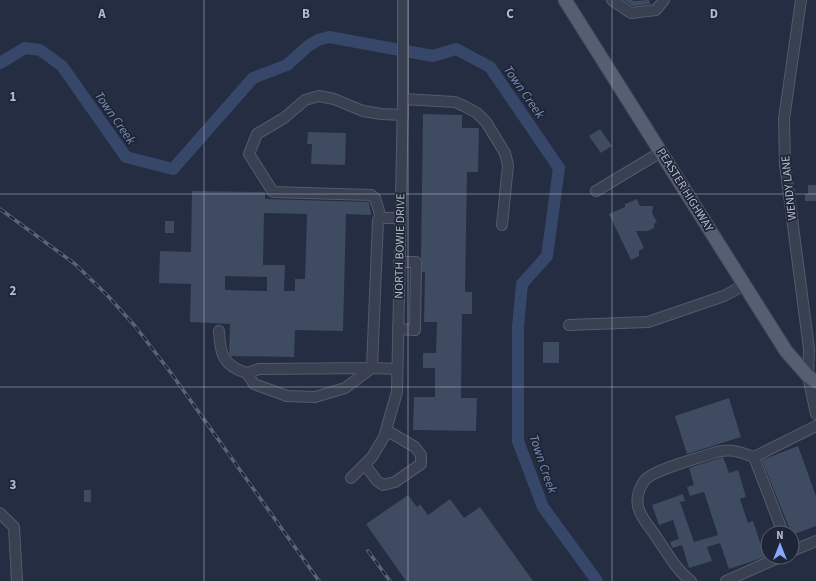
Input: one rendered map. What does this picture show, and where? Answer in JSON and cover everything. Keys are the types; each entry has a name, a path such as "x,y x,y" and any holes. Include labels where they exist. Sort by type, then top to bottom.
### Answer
{"main road":[{"name":"PEASTER HIGHWAY","path":"565,0 786,351 812,379"}],"street":[{"name":"NORTH BOWIE DRIVE","path":"351,478 372,458 384,437 396,392 403,115 404,0"},
{"path":"612,0 631,13 656,10 664,0"},
{"name":"WENDY LANE","path":"801,0 784,119 785,157 816,414"},
{"path":"381,218 375,198 371,195 273,192 249,154 257,134 284,118 305,100 319,96 334,99 363,111 403,115"},
{"path":"403,99 455,102 477,113 486,122 505,153 508,165 502,225"},
{"path":"596,191 661,152"},
{"path":"381,218 400,218"},
{"path":"372,368 378,220 381,218"},
{"path":"398,329 415,330 416,262 400,262"},
{"path":"569,325 648,322 724,296 744,285"},
{"path":"219,331 220,348 223,356 229,364 238,370 247,373 259,369 397,369"},
{"path":"247,373 254,384 287,396 315,397 345,388 372,368"},
{"path":"691,581 675,563 644,519 638,507 637,498 639,489 646,479 657,473 727,449 736,450 754,457 816,426"},
{"path":"365,465 377,481 383,485 395,482 421,464 421,455 415,447 386,430"},
{"path":"754,457 780,525"},
{"path":"0,513 14,527 17,581"},
{"path":"800,548 816,541"},
{"path":"726,581 762,565"}],"building":[{"path":"624,0 649,0 650,4 633,6"},
{"path":"423,114 462,115 462,128 479,128 478,172 467,172 465,292 472,292 472,314 462,314 461,398 477,398 476,431 413,430 414,397 435,397 435,368 423,368 423,353 436,353 437,322 424,322 425,272 422,272 421,258"},
{"path":"600,129 612,146 601,153 589,136"},
{"path":"308,132 346,133 345,165 311,164 312,144 307,144"},
{"path":"808,185 816,185 816,201 805,201 805,194 808,194"},
{"path":"192,191 265,192 265,199 369,202 371,215 346,214 343,331 295,330 294,357 231,356 229,353 230,324 190,322 191,284 159,283 160,251 191,252","holes":["264,213 307,214 305,279 295,279 295,291 284,291 285,265 263,265","225,276 267,277 267,291 225,290"]},
{"path":"637,199 640,206 653,206 652,213 657,222 654,224 654,228 648,231 636,231 644,248 639,251 639,256 631,260 609,214 625,207 625,204"},
{"path":"165,221 174,221 174,233 165,233"},
{"path":"543,342 559,342 559,363 543,363"},
{"path":"729,398 741,437 687,454 675,416"},
{"path":"798,446 816,496 816,526 800,532 800,525 788,525 762,460"},
{"path":"723,457 729,473 738,470 746,497 740,499 748,523 753,521 760,542 760,559 729,569 720,543 707,547 712,561 689,568 682,545 672,548 670,542 679,539 673,520 659,525 652,505 683,494 685,501 680,502 694,542 718,535 704,492 690,496 687,487 694,485 689,468"},
{"path":"84,490 91,490 91,502 84,502"},
{"path":"408,495 417,507 420,504 428,515 450,499 464,518 480,507 533,581 406,581 366,524"}],"waterway":[{"name":"Town Creek","path":"0,63 25,48 40,50 62,66 126,157 173,169 253,78 287,65 308,46 318,40 329,37 433,56 456,49 490,67 559,168 547,256 522,284 518,327 518,441 543,507 597,581"}],"railway":[{"path":"0,209 75,264 107,295 135,326 171,373 319,581"},
{"path":"368,551 390,581"}]}
